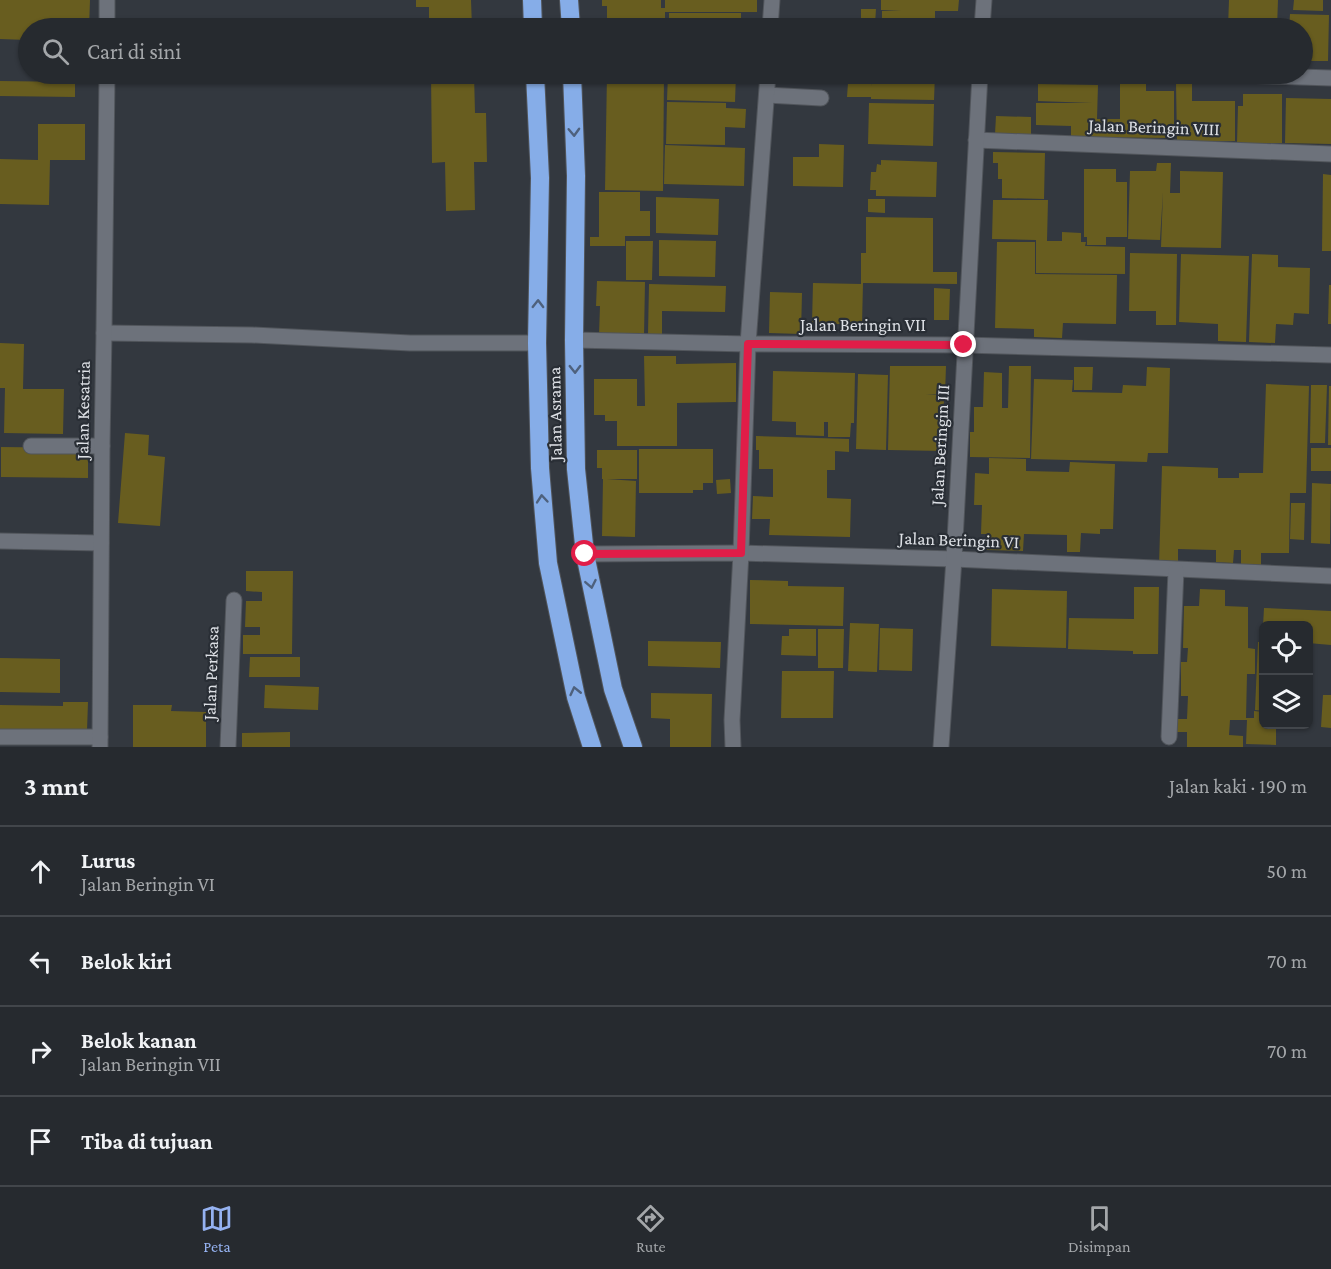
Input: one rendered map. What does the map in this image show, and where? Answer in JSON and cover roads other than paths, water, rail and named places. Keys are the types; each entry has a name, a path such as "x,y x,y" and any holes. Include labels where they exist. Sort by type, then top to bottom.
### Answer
{"highway":[{"path":"532,0 533,18"},
{"path":"569,0 570,18"},
{"name":"Jalan Asrama","path":"535,84 540,178 537,343 540,468 548,563 576,697 592,747"},
{"name":"Jalan Asrama","path":"572,84 576,176 574,340 576,469 585,554 613,689 633,747"}],"street":[{"path":"107,0 107,18"},
{"path":"771,18 772,0"},
{"path":"983,18 984,0"},
{"path":"1313,77 1331,78"},
{"name":"Jalan Kesatria","path":"100,742 107,84"},
{"path":"733,747 732,720 741,553 748,344 768,84"},
{"name":"Jalan Beringin III","path":"941,747 954,558 979,84"},
{"path":"767,94 821,98"},
{"name":"Jalan Beringin VIII","path":"976,140 1331,153"},
{"path":"104,333 252,335 410,343 537,343"},
{"name":"Jalan Beringin VII","path":"574,340 964,345 1331,355"},
{"path":"31,446 102,446"},
{"path":"0,541 101,543"},
{"name":"Jalan Beringin VI","path":"585,554 741,553 954,558 1331,576"},
{"path":"1169,737 1176,570"},
{"name":"Jalan Perkasa","path":"228,747 234,600"},
{"path":"0,738 100,742"}]}
